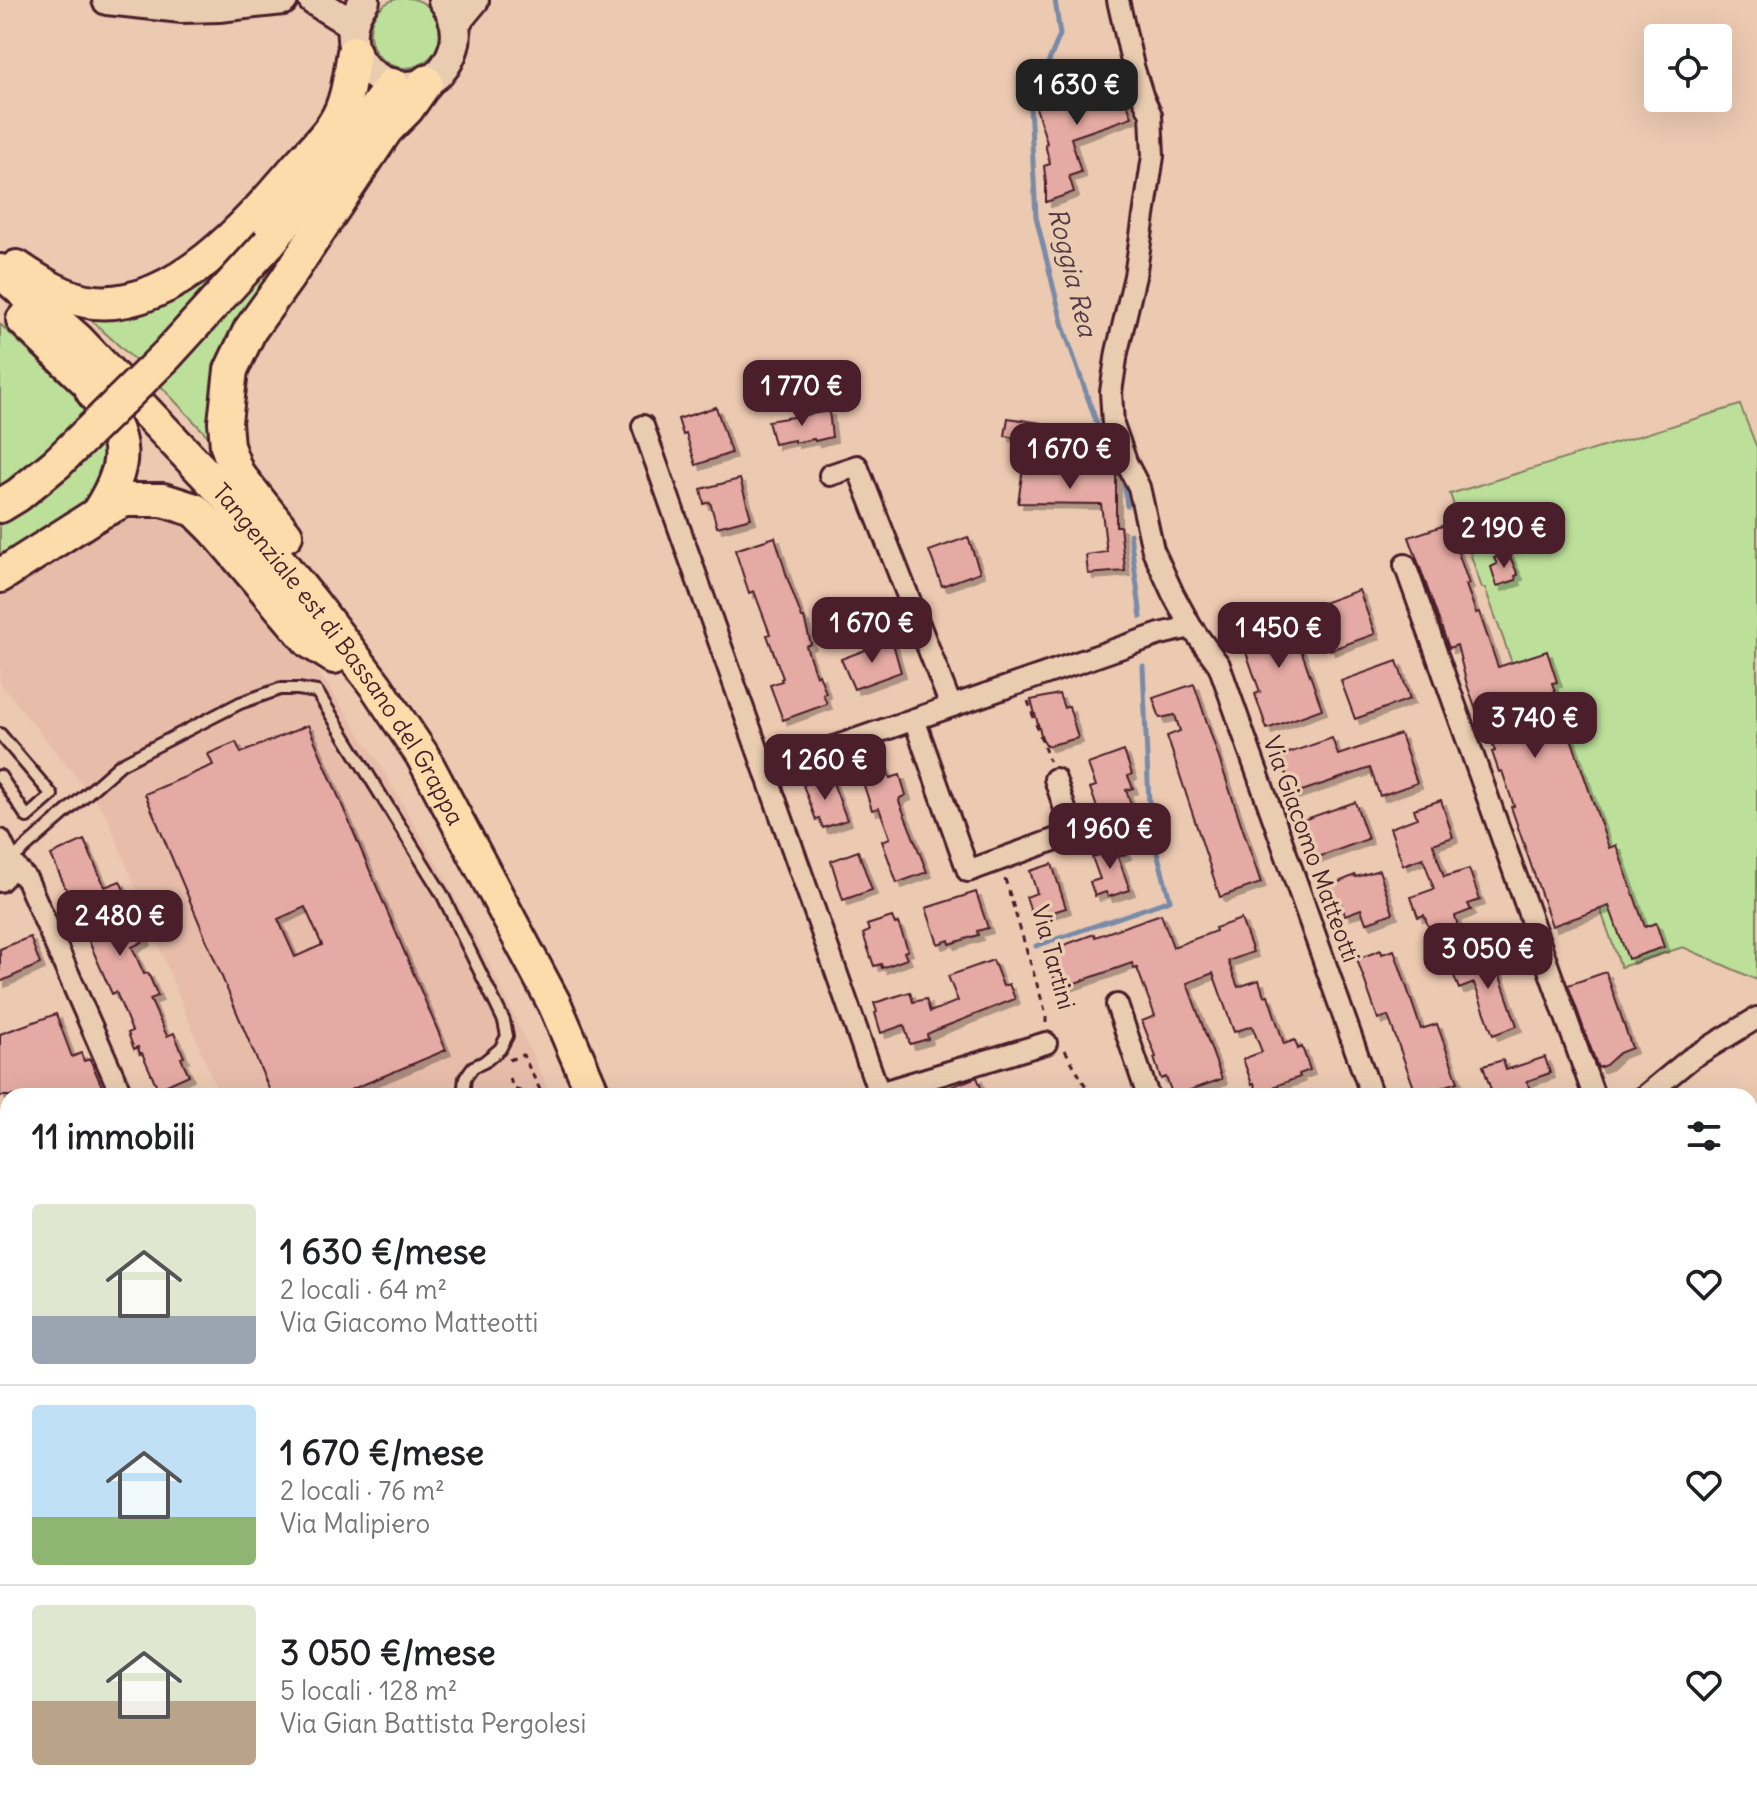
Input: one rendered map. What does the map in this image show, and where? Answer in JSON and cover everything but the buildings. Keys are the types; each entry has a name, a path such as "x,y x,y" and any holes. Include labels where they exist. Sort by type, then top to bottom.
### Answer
{"highway":[{"path":"0,251 20,269 69,297 94,302 121,301 149,295 178,280 219,249 267,201 336,122 345,101 357,25"},
{"path":"422,755 397,693 342,606 237,473 227,446 225,422 231,370 250,330 386,130 407,109 426,82"},
{"path":"0,506 57,463 167,355 269,243 337,160 392,85"},
{"name":"Tangenziale est di Bassano del Grappa","path":"0,271 78,340 229,499 376,686 422,755 555,1005 591,1088"},
{"name":"Tangenziale est di Bassano del Grappa","path":"0,299 180,473 334,657 362,695 426,804 539,1018 570,1088"},
{"path":"0,313 57,351"},
{"path":"82,376 105,408 120,438 120,465 111,493 97,514"},
{"path":"0,576 97,514 125,500 163,500 195,510 310,642 334,657"}],"main road":[{"path":"107,0 182,8 272,1"},
{"path":"313,0 357,25 363,67 376,79 392,85 415,85 441,72 451,57 456,41 449,12 474,0"}],"street":[{"name":"Via Giacomo Matteotti","path":"1118,0 1133,66 1151,115 1153,156 1135,276 1111,392 1113,424 1126,462 1139,487 1153,550 1191,627 1219,665 1369,1088"},
{"path":"643,426 878,1088"},
{"path":"830,475 857,466 951,706"},
{"path":"1405,565 1591,1088"},
{"path":"765,771 1160,634 1191,627"},
{"path":"914,719 968,871 1073,833 1055,779"},
{"path":"0,840 10,861 27,880 118,1088"},
{"path":"0,881 10,861"},
{"name":"Via Tartini","path":"1117,1005 1145,1088"},
{"path":"1655,1088 1690,1059 1757,1018"},
{"path":"900,1088 1046,1043"}],"lane":[{"path":"10,861 121,764 253,698 280,689 317,692 442,894 504,1021 507,1036 500,1049 473,1067 465,1078 464,1088"},
{"path":"0,734 52,795 27,817 0,776"}],"path":[{"path":"1022,682 1055,779"},
{"name":"Via Tartini","path":"999,860 1046,1014 1046,1043 1061,1044 1087,1088"},
{"path":"499,1065 523,1055 539,1088"},
{"path":"510,1078 513,1088"}],"shaded area":[{"path":"137,509 165,514 185,525 294,641 376,758 445,877 547,1088 216,1088 106,814 0,683 0,591 77,539"}],"green space":[{"path":"398,-1 412,-1 424,4 430,8 439,26 439,40 434,52 430,58 412,67 398,67 386,62 380,58 371,40 371,26 376,14 380,8"},
{"path":"350,129 139,364 77,307 128,307"},
{"path":"324,194 262,303 218,447 157,382"},
{"path":"0,324 93,412 0,492"},
{"path":"1740,405 1757,448 1757,980 1683,947 1621,967 1450,494"},
{"path":"106,434 113,449 94,498 0,561 0,522"}],"waterway":[{"name":"Roggia Rea","path":"1055,0 1060,35 1030,106 1036,217 1063,326 1110,456"},
{"name":"Roggia Rea","path":"1123,475 1127,506"},
{"name":"Roggia Rea","path":"1130,534 1141,617"},
{"name":"Roggia Rea","path":"1036,946 1170,900 1150,827 1143,666"}]}
